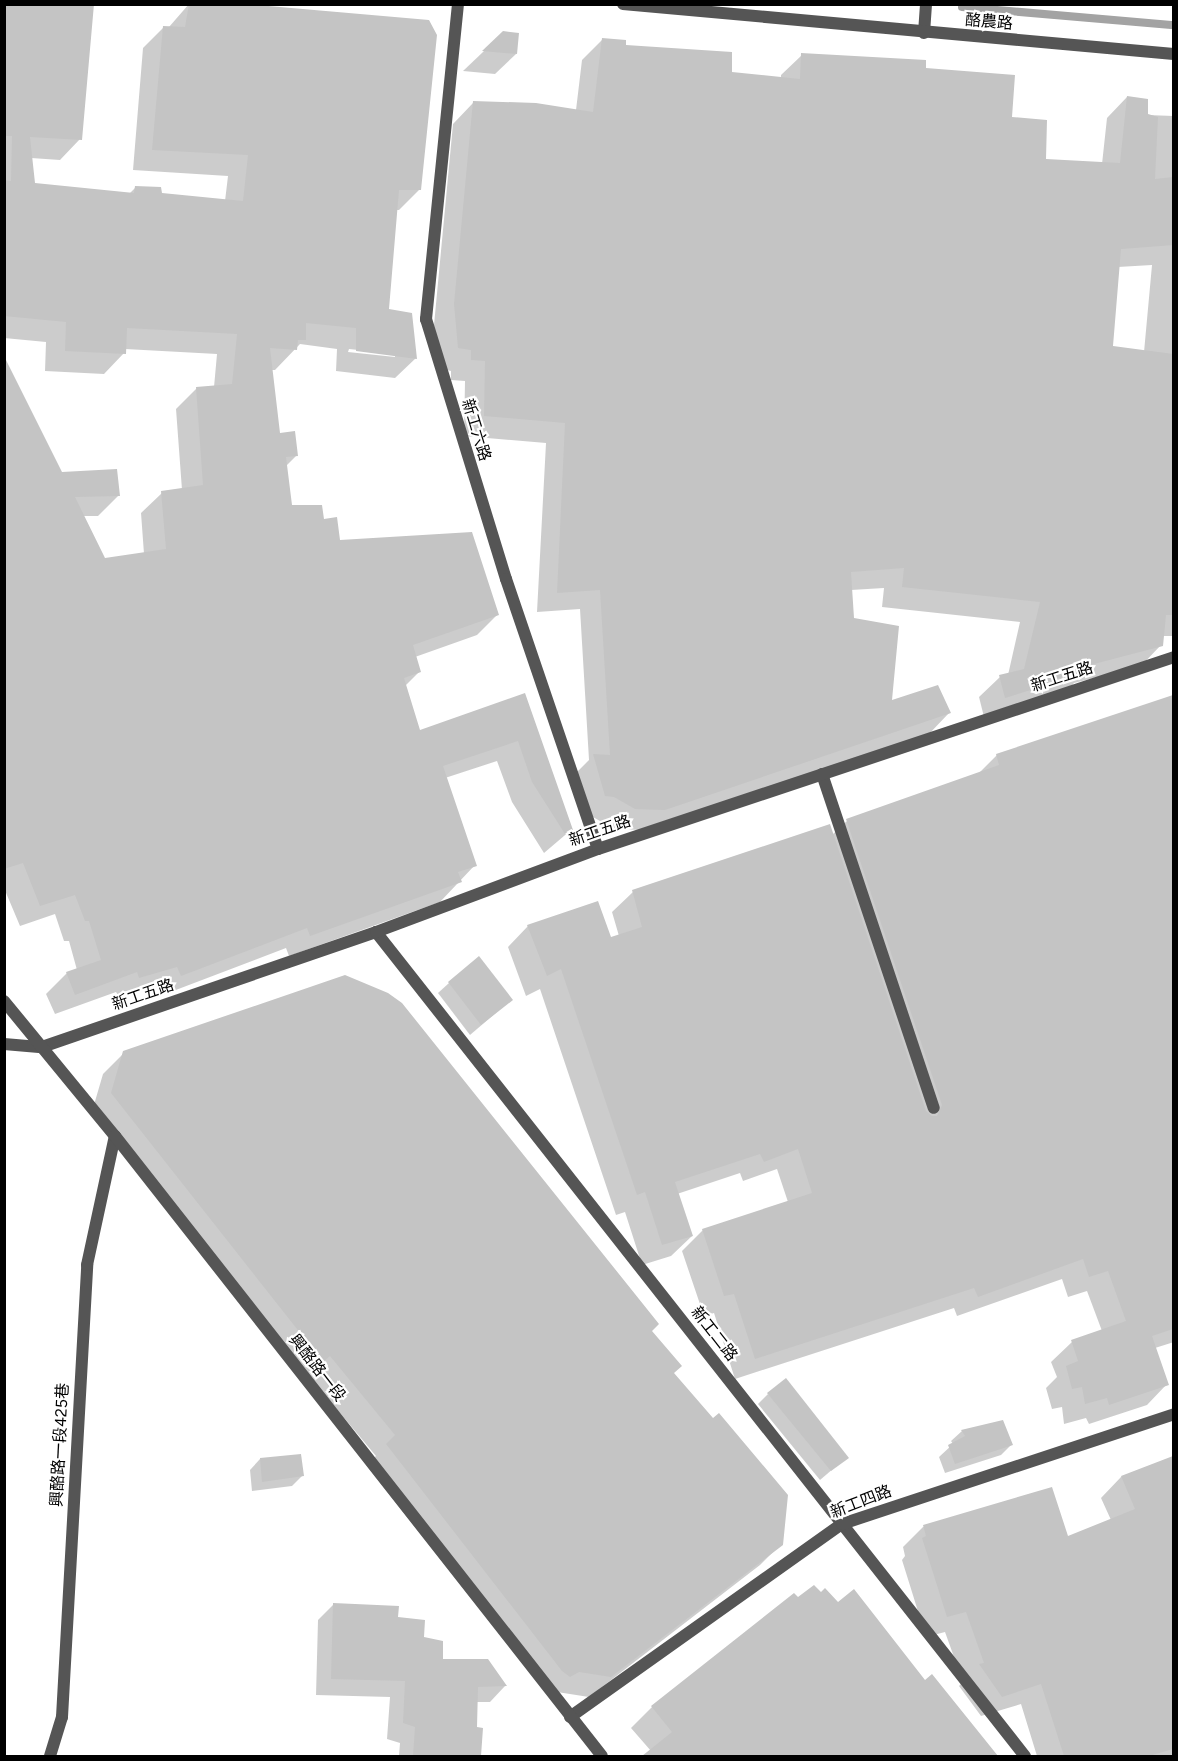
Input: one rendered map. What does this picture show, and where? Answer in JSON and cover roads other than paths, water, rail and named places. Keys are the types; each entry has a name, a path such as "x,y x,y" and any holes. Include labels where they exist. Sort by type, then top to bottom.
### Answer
{"street":[{"name":"新工六路","path":"458,4 426,319 499,558 598,849"},
{"name":"酪農路","path":"623,4 1173,54"},
{"path":"924,33 926,4"},
{"name":"新工五路","path":"42,1047 376,932 598,849 1173,657"},
{"path":"822,774 934,1108"},
{"name":"新工二路","path":"376,932 1026,1756"},
{"name":"興酪路一段","path":"4,1001 115,1136 602,1756"},
{"path":"5,1044 42,1047"},
{"name":"興酪路一段425巷","path":"50,1756 62,1717 87,1265 115,1136"},
{"name":"新工四路","path":"570,1717 842,1524 1173,1414"}],"waterway":[{"path":"962,7 1174,25"}]}
